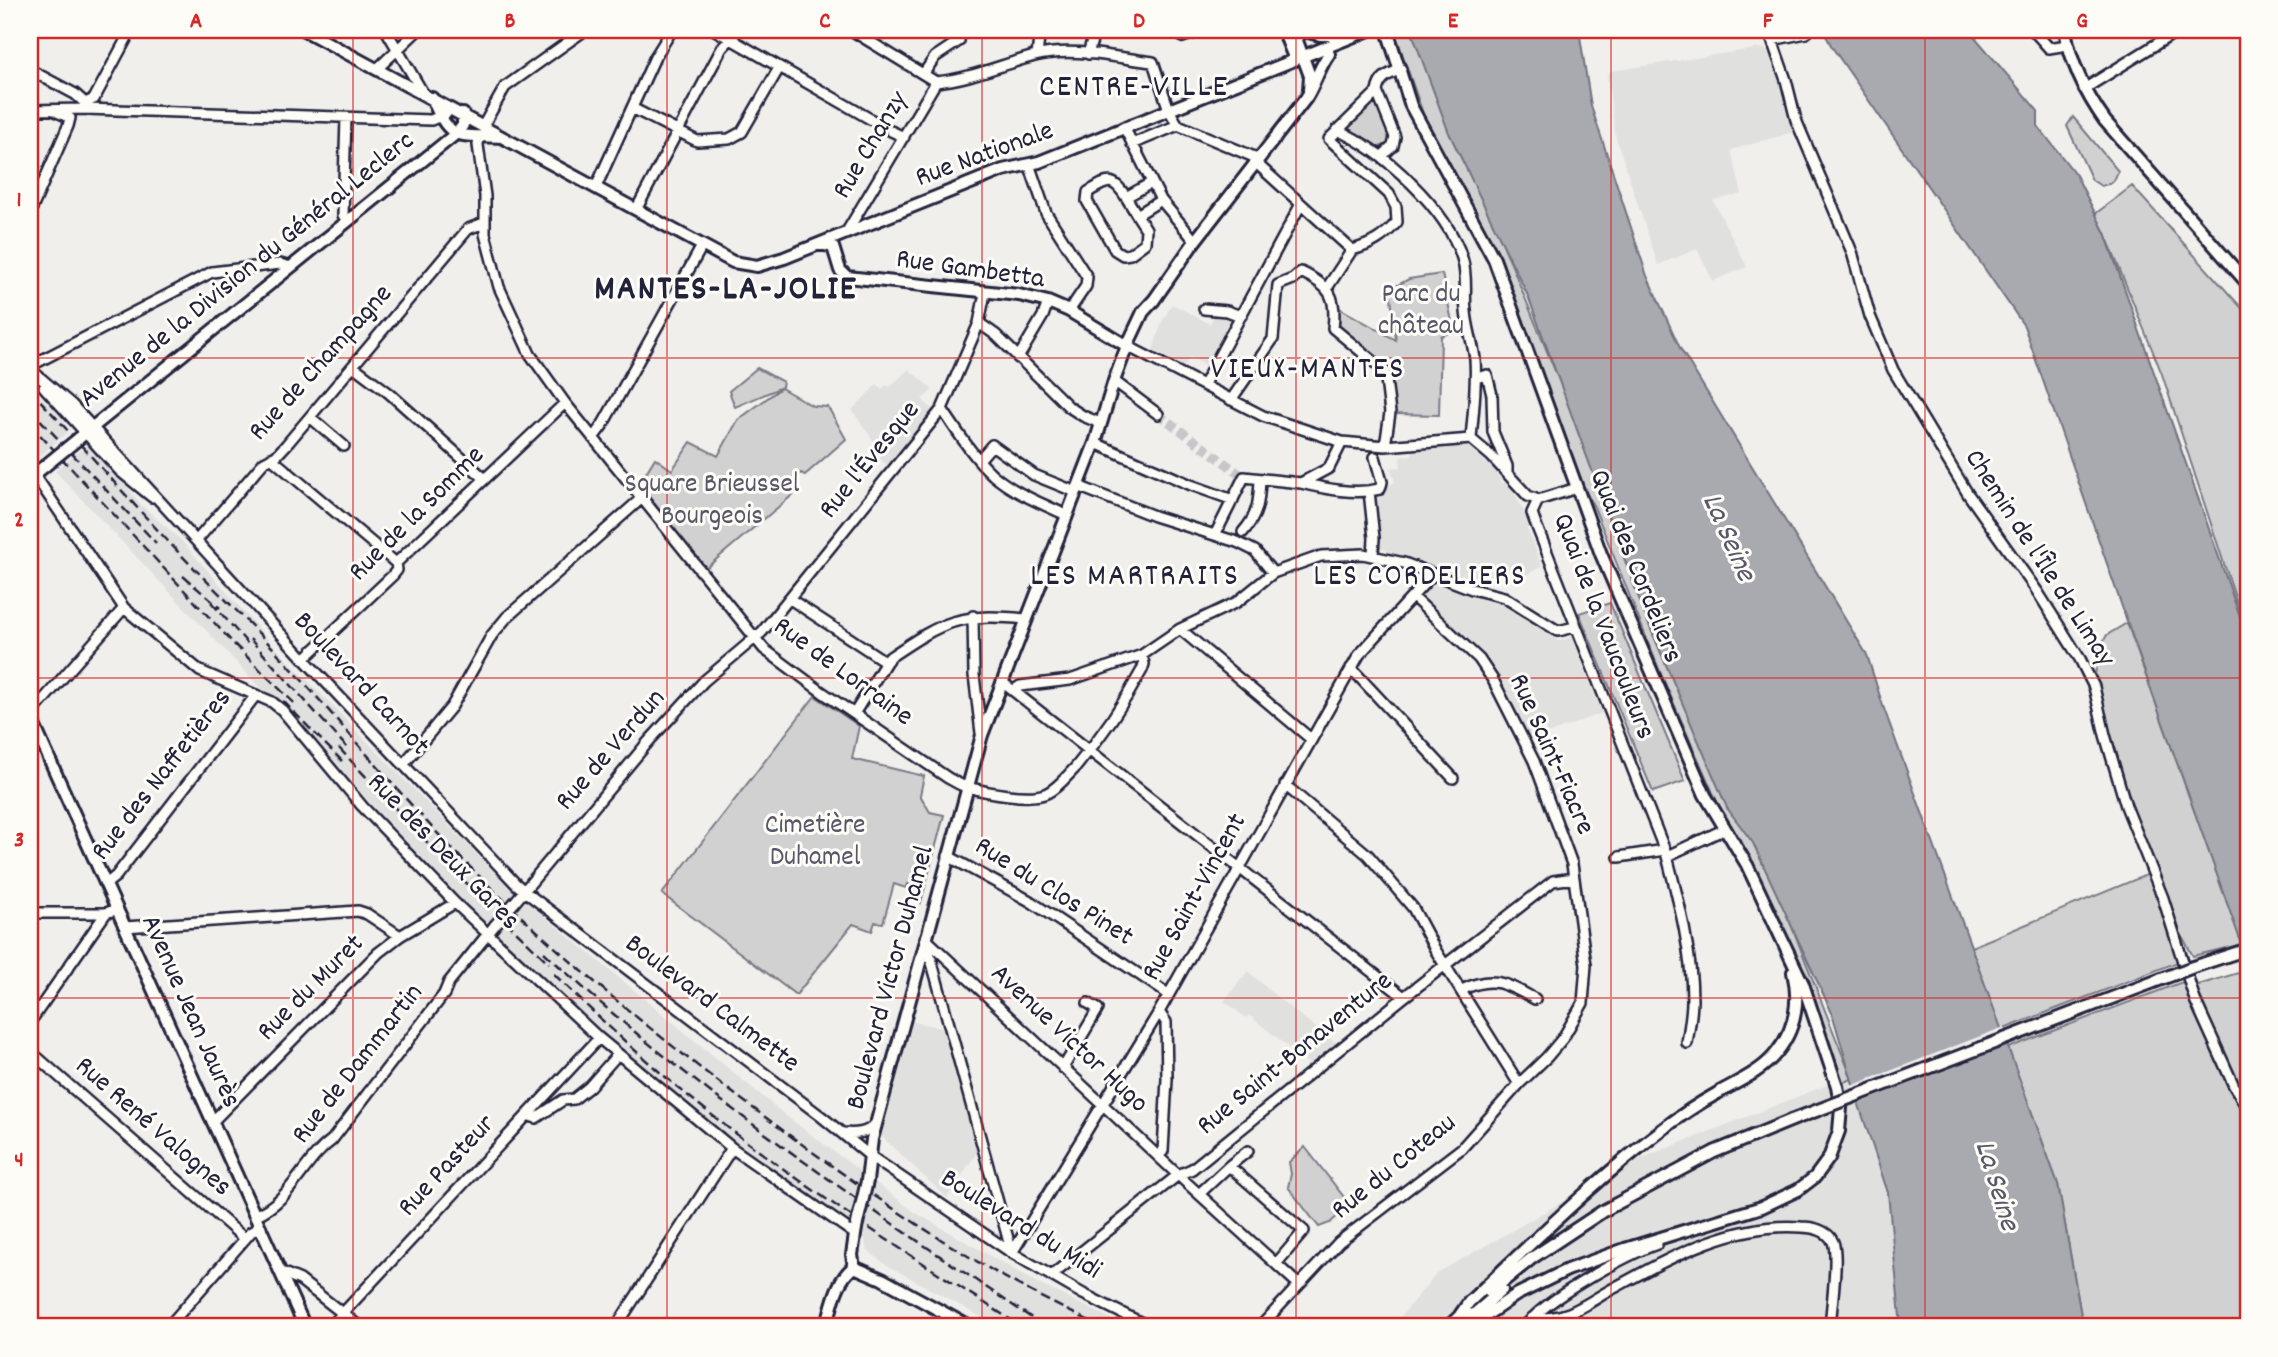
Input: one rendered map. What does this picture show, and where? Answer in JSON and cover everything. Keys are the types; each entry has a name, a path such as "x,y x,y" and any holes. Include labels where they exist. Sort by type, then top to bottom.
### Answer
{"main road":[{"name":"Rue Nationale","path":"304,30 637,208 702,246 733,262 757,266 817,245 1003,170 1029,164 1301,60"},
{"path":"1283,30 1310,79 1309,93"},
{"path":"1293,30 1301,60"},
{"path":"1300,30 1320,35 1362,32"},
{"name":"Quai des Cordeliers","path":"1387,30 1419,123 1494,259 1601,554 1704,795 1747,865 1803,984 1840,1099 1838,1138 1829,1158 1804,1187 1762,1208 1695,1229"},
{"path":"2065,30 2067,45 2084,89 2105,121 2248,284"},
{"path":"1301,60 1362,32"},
{"path":"1301,60 1329,54 1362,32"},
{"name":"Boulevard Victor Duhamel","path":"859,1270 852,1255 870,1156 966,787 982,735 1095,443 1127,346 1143,312 1309,93 1329,54"},
{"path":"428,95 440,118 463,136 505,137"},
{"name":"Avenue de la Division du Général Leclerc","path":"32,476 347,221 463,136 455,120 458,112"},
{"name":"Rue de Lorraine","path":"463,136 483,126"},
{"path":"817,245 833,247 844,234"},
{"name":"Rue Gambetta","path":"833,247 840,270 847,277 1019,295 1048,302 1069,311 1127,346"},
{"name":"Avenue Jean Jaurès","path":"30,716 106,884 112,911 125,927 305,1327"},
{"path":"1460,1315 1557,1240 1586,1221 1714,1152 2193,967 2248,949"},
{"path":"1448,1327 1484,1288 1635,1151 1696,1105 1756,1071 1775,1055 1788,1035 1795,1016 1797,990 1789,956"},
{"path":"1460,1327 1520,1275 1620,1202"},
{"path":"1469,1327 1516,1295 1554,1276 1625,1249 1695,1229"},
{"path":"826,1327 841,1283 848,1271 859,1270 882,1279 967,1325"}],"street":[{"path":"85,106 94,99 131,30"},
{"path":"386,30 428,95"},
{"path":"377,69 418,30"},
{"path":"483,126 505,87 585,30"},
{"path":"597,187 655,57 672,30"},
{"path":"715,30 872,120"},
{"path":"637,208 676,132 729,40 739,30"},
{"path":"851,30 936,82 1005,66 1037,55 1063,52 1153,62 1169,110 1178,125 1258,161 1352,250"},
{"path":"924,73 935,57 959,41 960,30"},
{"path":"1037,55 1040,30"},
{"path":"1088,54 1094,30"},
{"path":"1179,30 1183,37 1203,30"},
{"path":"2033,30 2049,48 2067,45"},
{"path":"2084,89 2179,30"},
{"path":"1786,34 1806,33"},
{"name":"Chemin de l'Île de Limay","path":"1786,34 1773,40 1796,120 1852,252 1870,316 1893,370 1968,494 2059,625 2094,687 2126,806 2163,898 2195,1000 2234,1086 2248,1109"},
{"path":"632,108 696,146 729,139 742,132 779,68"},
{"path":"1327,288 1352,250 1376,242 1397,222 1396,206 1389,194 1329,139 1377,92 1384,77 1401,69"},
{"path":"30,70 75,94 85,106"},
{"name":"Rue Chanzy","path":"844,234 936,82"},
{"path":"1377,92 1395,137 1393,146 1382,156"},
{"path":"30,110 85,106 431,120 458,112"},
{"path":"30,213 70,120 66,115 52,110"},
{"path":"346,118 343,215 347,221"},
{"path":"1132,144 1178,125"},
{"path":"1124,127 1161,200 1195,241"},
{"path":"1127,346 1278,422 1342,442 1385,446 1471,439 1476,378 1474,347 1465,312 1466,271 1455,243 1428,202 1382,156 1368,145 1337,130"},
{"path":"891,131 904,137"},
{"name":"Rue de Lorraine","path":"463,136 485,196 484,223 494,271 518,333 530,354 565,403 764,649 854,714 948,778 966,787 1001,794 1046,794 1063,781 1089,751"},
{"path":"1029,164 1046,213 1087,277 1086,286 1069,311"},
{"path":"1106,181 1118,184 1137,215 1146,229 1145,243 1130,254 1123,255 1115,250 1087,201 1088,192 1106,181"},
{"path":"1126,197 1151,183"},
{"path":"1137,215 1161,200"},
{"path":"1204,384 1301,204"},
{"name":"Rue de Champagne","path":"197,540 264,462 282,450 468,229 484,223"},
{"path":"593,438 702,246"},
{"path":"30,368 212,272 280,264 291,267"},
{"path":"1230,400 1273,339 1278,285 1293,279 1301,272 1327,288 1334,303 1332,328 1385,371 1390,413 1385,446"},
{"name":"Rue l'Évesque","path":"754,638 790,599 942,409 979,323 985,293"},
{"path":"1018,358 1043,316 1048,302"},
{"path":"1204,309 1227,311 1241,316"},
{"path":"979,323 996,335 1069,407 1100,423"},
{"path":"353,366 388,393 485,479"},
{"name":"Boulevard Carnot","path":"30,368 72,405 85,433 167,508 403,765 524,890"},
{"path":"1476,378 1487,375 1492,395 1493,432 1507,472"},
{"path":"1114,381 1158,414"},
{"name":"Rue de la Somme","path":"304,659 392,576 397,570 396,564 565,403"},
{"path":"942,409 994,476 1024,495 1066,515"},
{"path":"310,417 344,446"},
{"name":"Quai de la Vaucouleurs","path":"1471,439 1507,472 1528,496 1538,500 1532,513 1666,853 1681,912 1690,974 1692,1001 1687,1043"},
{"path":"1301,484 1329,468 1342,442"},
{"path":"1095,443 1191,485 1233,500"},
{"path":"979,460 992,445 1034,475 1237,542 1255,551 1273,573"},
{"path":"1216,535 1244,477 1321,488 1369,491 1380,489 1382,482 1374,457"},
{"path":"271,458 396,564"},
{"name":"Rue des Deux Gares","path":"32,476 124,608 200,670 282,710 362,806 455,903 599,1038 732,1148 855,1231"},
{"path":"1243,532 1253,521 1259,507 1260,480"},
{"path":"1538,500 1577,488"},
{"path":"1369,491 1373,555"},
{"path":"403,765 452,706 492,635 507,617 642,498"},
{"path":"1014,690 1020,686 1070,680 1142,655 1180,629 1237,602 1273,573 1321,556 1373,555 1504,597 1558,631 1575,627"},
{"name":"Rue Saint-Vincent","path":"1012,1253 1159,1012 1359,655 1432,575"},
{"name":"Rue Saint-Fiacre","path":"1413,597 1479,659 1493,680 1534,761 1568,849 1586,965 1583,1003 1563,1038 1519,1084"},
{"path":"790,599 886,662"},
{"path":"30,716 124,608"},
{"path":"854,714 886,662 940,625 973,616 1026,619"},
{"path":"973,616 974,675 982,735"},
{"path":"1180,629 1311,739"},
{"name":"Rue de Verdun","path":"495,925 667,721 704,681 754,638"},
{"path":"1089,751 1120,711 1144,664 1142,655"},
{"path":"1351,668 1452,778"},
{"path":"1002,682 1404,997"},
{"name":"Rue des Naffetières","path":"106,884 116,876 256,695"},
{"path":"1285,785 1368,855 1413,908 1444,965 1519,1084"},
{"path":"1619,857 1666,853 1725,829"},
{"name":"Rue du Clos Pinet","path":"948,856 1030,901 1168,994"},
{"name":"Rue Saint-Bonaventure","path":"1051,1276 1178,1175 1192,1169 1444,965 1553,881 1574,878"},
{"name":"Boulevard Calmette","path":"524,890 870,1156"},
{"name":"Rue du Muret","path":"213,1121 378,953 400,936 455,903"},
{"path":"30,913 112,911"},
{"path":"30,1022 112,911"},
{"path":"125,927 348,911 367,914 400,936"},
{"name":"Rue de Dammartin","path":"256,1215 270,1208 332,1140 444,995 449,982 495,925"},
{"path":"925,938 1012,1253"},
{"name":"Avenue Victor Hugo","path":"925,938 1298,1284"},
{"path":"933,970 939,962 948,959"},
{"path":"1462,990 1475,983 1495,981 1535,999"},
{"path":"1063,1068 1098,1009 1088,1003"},
{"path":"1159,1012 1166,1022 1167,1079 1163,1151 1159,1155"},
{"name":"Rue Pasteur","path":"330,1327 599,1038"},
{"name":"Rue René Valognes","path":"30,1051 245,1239"},
{"path":"527,1115 536,1118 563,1100 574,1099 589,1087 618,1054"},
{"name":"Rue du Coteau","path":"1260,1327 1339,1242 1462,1148 1519,1084"},
{"path":"842,1133 870,1130 878,1120"},
{"path":"616,1327 732,1148"},
{"path":"1199,1194 1248,1151"},
{"name":"Boulevard du Midi","path":"870,1156 1012,1253 1150,1327"},
{"path":"1229,1166 1304,1231 1276,1264"},
{"path":"1532,1318 1548,1318 1572,1312 1654,1266 1727,1236 1778,1225 1819,1230 1833,1241 1835,1258 1830,1327"},
{"path":"168,1327 253,1230 261,1227"},
{"path":"1525,1327 1532,1318 1609,1266 1695,1229"},
{"path":"281,1272 300,1280 360,1327"}],"shaded area":[{"path":"1760,48 1766,50 1776,62 1797,131 1731,150 1742,194 1713,200 1747,267 1713,281 1697,249 1658,265 1616,138 1607,76 1611,71"},
{"path":"1172,304 1210,324 1214,312 1232,317 1208,367 1190,357 1184,367 1153,350 1162,322"},
{"path":"909,369 933,390 922,399 933,410 888,466 881,460 875,443 852,410 877,384 882,389 886,385 890,387"},
{"path":"30,385 65,422 67,433 38,457 30,451"},
{"path":"1468,442 1483,456 1486,463 1494,465 1502,483 1509,482 1531,526 1527,529 1542,566 1519,579 1510,568 1484,587 1388,554 1386,549 1378,544 1374,498 1377,493 1395,482 1391,468 1401,467 1400,457 1412,455 1412,449"},
{"path":"86,445 125,484 141,505 180,539 273,645 509,887 785,1115 916,1213 1039,1284 1128,1327 999,1327 885,1264 867,1250 864,1235 728,1136 598,1029 477,916 55,471"},
{"path":"1438,582 1499,599 1559,641 1572,637 1602,713 1529,741 1484,657 1420,595 1432,583"},
{"path":"1248,971 1336,1043 1309,1064 1249,1015 1246,1018 1224,1001"},
{"path":"911,1021 945,1029 978,1151 947,1198 881,1136"},
{"path":"1852,1079 1888,1193 1901,1327 1392,1327 1437,1273 1637,1160 1822,1087"}],"green space":[{"path":"1394,30 1415,30 1604,490 1777,889 1852,1079 1841,1083 1663,679 1594,507 1581,482 1516,300 1484,228 1425,119"},
{"path":"1373,98 1392,134 1390,143 1377,148 1345,129"},
{"path":"2073,117 2118,171 2110,183 2101,186 2092,180 2067,126"},
{"path":"2132,186 2248,315 2248,637 2162,374 2095,214"},
{"name":"Parc du château","path":"1442,274 1454,331 1441,336 1439,415 1392,414 1389,367 1338,328 1339,308 1396,340 1390,289 1409,279"},
{"path":"757,368 783,382 782,387 735,407 729,391"},
{"name":"Square Brieussel Bourgeois","path":"781,388 813,406 828,407 846,439 805,475 801,473 789,483 796,492 706,568 639,484 655,458 672,470 691,442 718,456 738,420"},
{"path":"1610,603 1685,781 1653,792 1579,613"},
{"path":"2127,623 2242,944 2193,956 2180,932 2133,811 2094,680 2100,647 2107,635"},
{"name":"Cimetière Duhamel","path":"815,696 859,726 852,759 924,776 920,795 930,812 944,815 921,902 916,887 908,884 906,888 894,884 883,923 875,922 872,931 853,924 796,995 662,894"},
{"path":"2151,873 2178,962 2001,1030 1971,947"},
{"path":"2248,970 2248,1102 2225,1059 2195,986"},
{"path":"2185,981 2199,1023 2248,1117 2248,1327 2083,1327 2058,1184 2008,1048"},
{"path":"1305,1147 1350,1205 1330,1223 1319,1227 1288,1187 1291,1174 1289,1162"}],"water":[{"name":"La Seine","path":"1411,30 1579,30 1591,106 1647,276 1680,348 1867,655 1883,706 2058,1184 2083,1327 1901,1327 1888,1193 1832,1013 1753,843 1727,808 1646,618 1528,296 1449,133"},
{"path":"1823,30 1969,30 2038,111 2038,126 2076,175 2105,233 2248,640 2248,962 2024,326 1832,47"}],"pier":[{"path":"2004,1027 2011,1045 1855,1105 1851,1086"}],"tunnel":[{"path":"872,120 891,131"},
{"path":"1158,414 1244,477"}],"railway":[{"path":"30,390 166,539 282,658 441,837 575,965 732,1092 892,1207 1016,1284 1103,1327"},
{"path":"30,409 156,543"},
{"path":"30,424 234,644 294,703"},
{"path":"183,576 220,608"},
{"path":"211,602 248,644"},
{"path":"250,639 350,751"},
{"path":"283,701 342,761"},
{"path":"339,748 454,871 549,963"},
{"path":"544,952 663,1055 787,1150 1045,1327"},
{"path":"554,974 678,1088 736,1134 856,1219 1022,1327"}],"district":[{"name":"CENTRE-VILLE","path":"1134,89"},
{"name":"MANTES-LA-JOLIE","path":"726,291"},
{"name":"VIEUX-MANTES","path":"1308,371"},
{"name":"LES MARTRAITS","path":"1135,578"},
{"name":"LES CORDELIERS","path":"1420,578"}]}
